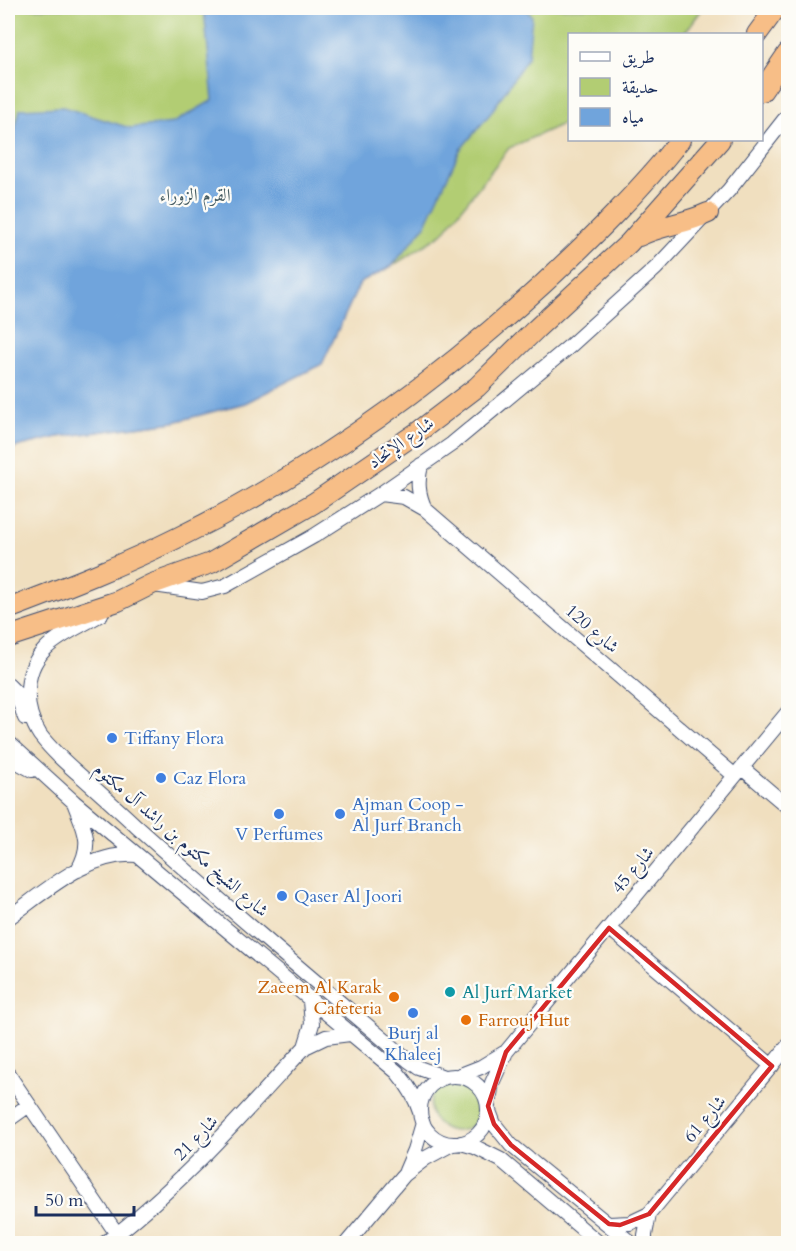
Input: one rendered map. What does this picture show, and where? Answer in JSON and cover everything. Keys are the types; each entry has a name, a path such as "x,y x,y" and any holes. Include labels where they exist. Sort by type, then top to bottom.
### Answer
{"highway":[{"path":"758,33 776,8"},
{"path":"763,90 789,53"},
{"name":"شارع الإتحاد","path":"8,609 117,566 180,537 289,477 398,403 453,363 560,268 608,221 679,141"},
{"name":"شارع الإتحاد","path":"8,637 118,601 152,584 211,562 314,503 418,432 477,387 629,243 719,141"},
{"path":"629,243 660,226 691,220 708,213"}],"street":[{"path":"152,584 191,592 219,588 314,536 452,444 570,346 656,268 729,190 789,115"},
{"path":"421,465 418,488 425,509"},
{"name":"شارع 120","path":"380,494 404,497 425,509 738,772 789,807"},
{"name":"شارع الشيخ مكتوم بن راشد آل مكتوم","path":"118,601 98,616 61,635 40,654 28,689 30,708 36,728 61,758 138,828 368,1026 414,1064 432,1073 451,1076"},
{"path":"8,685 17,694 25,718 36,728"},
{"name":"شارع 45","path":"489,1108 492,1083 506,1052 789,712"},
{"path":"8,742 136,855 397,1072 415,1097 421,1117 435,1138 482,1149 501,1160 599,1243"},
{"path":"8,757 42,774"},
{"path":"74,802 86,830 87,844 78,870"},
{"path":"8,918 78,870 114,855 136,855"},
{"path":"609,928 772,1066"},
{"path":"305,1047 312,1024 310,1001"},
{"name":"شارع 21","path":"104,1244 159,1199 191,1169 305,1047 326,1037 350,1034"},
{"name":"شارع 61","path":"645,1244 646,1224 650,1214 789,1046"},
{"name":"شارع 45","path":"451,1076 481,1067 506,1052"},
{"path":"8,1074 117,1234"},
{"path":"404,1175 415,1150 424,1094 436,1081 451,1076 466,1078 481,1089 498,1130 511,1145 633,1244"},
{"path":"8,1120 29,1105"},
{"path":"346,1244 404,1175 426,1158 478,1135 487,1120 489,1108"},
{"path":"609,1224 630,1223 650,1214"}],"highlighted area":[{"path":"609,928 772,1066 649,1214 620,1225 609,1224 511,1145 494,1124 488,1106 506,1052"}],"green space":[{"name":"القرم الزوراء","path":"8,8 703,8 685,33 568,33 568,121 509,148 442,234 392,266 360,283 322,364 245,403 174,422 58,437 16,447 8,452"},
{"path":"451,1079 461,1079 475,1086 482,1105 475,1124 461,1131 451,1131 441,1127 434,1120 430,1110 430,1100 434,1090 441,1083"}],"water":[{"name":"القرم الزوراء","path":"202,8 524,8 532,16 528,57 490,114 460,150 425,226 392,266 360,283 322,364 245,403 174,422 58,437 16,447 8,452 8,158 20,109 63,107 130,128 173,123 213,100 204,9"}],"place":[{"name":"Tiffany Flora","path":"112,738"},
{"name":"Caz Flora","path":"161,778"},
{"name":"V Perfumes","path":"279,814"},
{"name":"Ajman Coop - Al Jurf Branch","path":"340,814"},
{"name":"Qaser Al Joori","path":"282,896"},
{"name":"Al Jurf Market","path":"450,992"},
{"name":"Zaeem Al Karak Cafeteria","path":"394,997"},
{"name":"Burj al Khaleej","path":"413,1013"},
{"name":"Farrouj Hut","path":"466,1020"}]}
